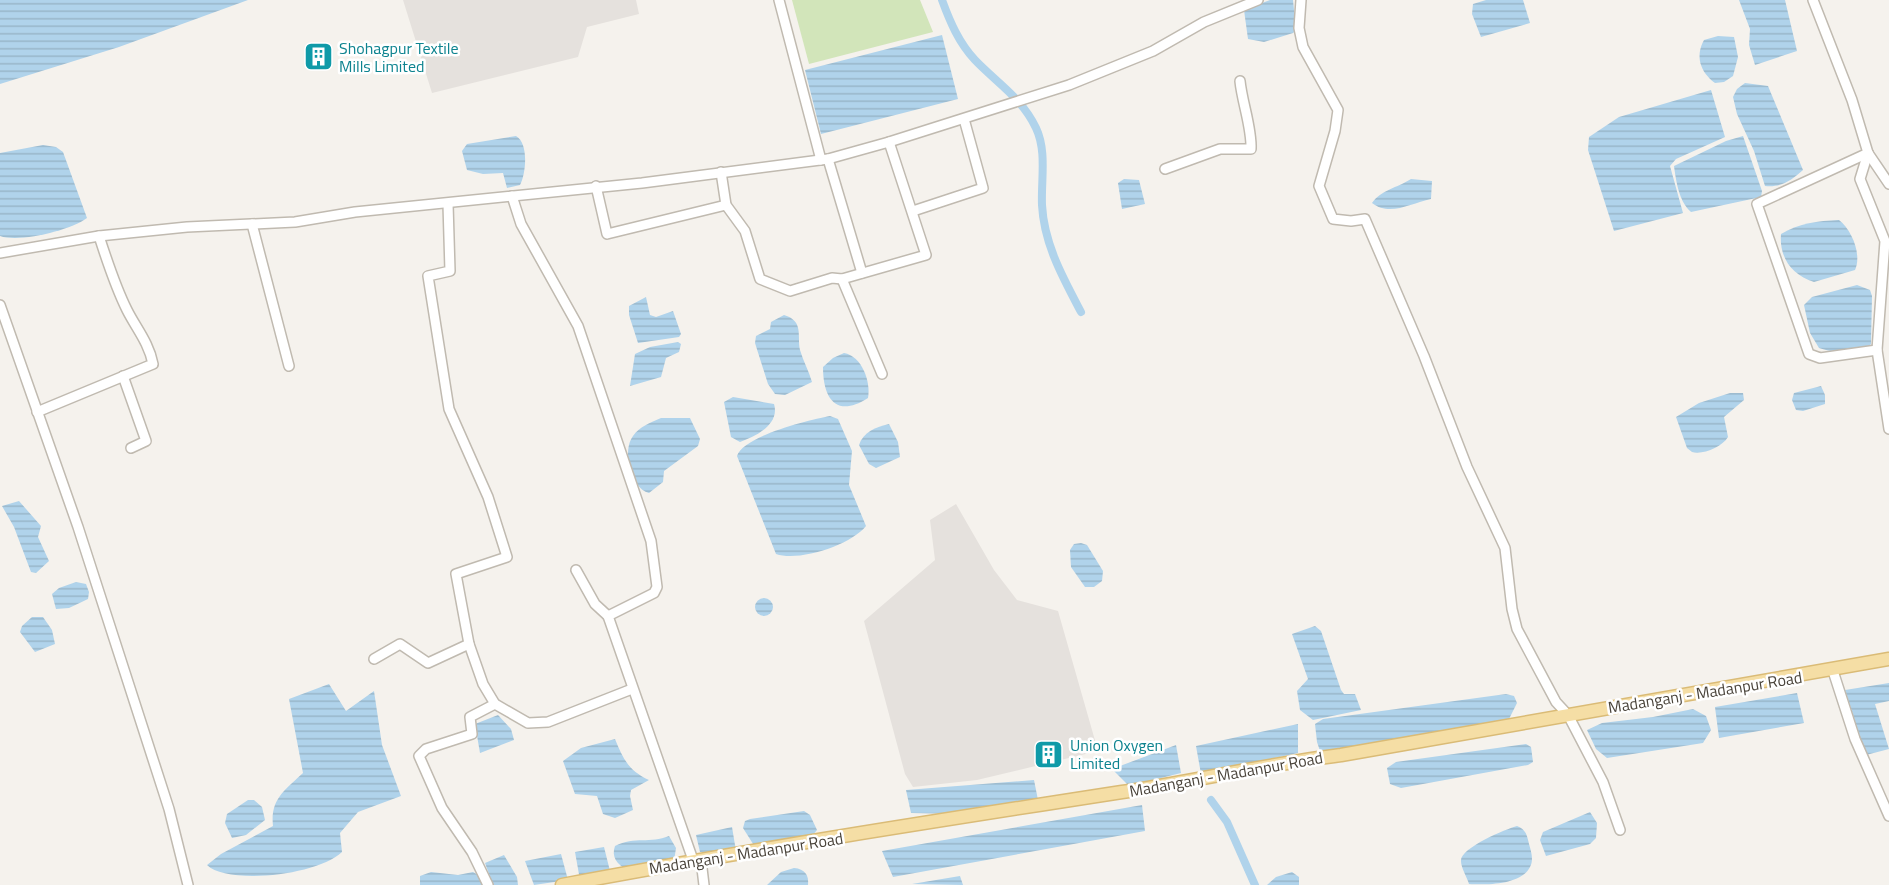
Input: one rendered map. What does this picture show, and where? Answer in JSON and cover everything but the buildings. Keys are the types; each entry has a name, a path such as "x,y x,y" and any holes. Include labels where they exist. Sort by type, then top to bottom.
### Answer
{"main road":[{"name":"Madanganj - Madanpur Road","path":"562,885 697,860 1161,786 1267,764 1341,754 1889,660"}],"street":[{"path":"779,0 824,159 862,273"},
{"path":"0,253 99,236 252,224 448,204 824,159 889,142 1030,99 1153,51 1204,22 1258,0"},
{"path":"1302,0 1299,28 1303,47 1315,73 1338,110 1335,131 1319,186 1333,219 1352,221 1365,219 1424,356 1467,467 1505,548 1512,609 1518,628 1556,702 1569,715 1603,782 1620,830"},
{"path":"1813,0 1852,100 1868,153 1889,184"},
{"path":"1165,169 1220,149 1251,149 1249,125 1245,115 1240,81"},
{"path":"913,211 983,188 964,119"},
{"path":"720,172 726,205 745,231 757,275 762,280 790,291 832,278 842,279 926,255 889,142"},
{"path":"1868,153 1757,204 1809,354 1820,358 1876,350"},
{"path":"1868,153 1860,179 1885,241 1876,350 1889,429"},
{"path":"596,186 607,234 726,205"},
{"path":"512,196 521,224 578,326 651,541 657,587 654,593 608,616"},
{"path":"448,204 450,271 428,276 442,375 449,409 488,497 507,556 456,574 469,644 483,684 495,704 528,723 548,722 632,689"},
{"path":"252,224 289,366"},
{"path":"38,412 152,365 153,362 113,279 99,236"},
{"path":"842,279 882,374"},
{"path":"0,305 78,527 169,809 188,885"},
{"path":"123,376 146,441 131,447"},
{"path":"576,570 595,604 608,616 632,689 697,860 704,885"},
{"path":"374,659 399,644 428,663 469,644"},
{"path":"1833,671 1855,739 1889,816"},
{"path":"488,885 476,860 442,808 418,756 426,749 472,734 470,717 495,704"}],"shaded area":[{"path":"403,0 636,0 639,14 587,27 578,57 432,93"},
{"path":"956,504 994,570 1017,600 1058,611 1098,751 977,780 913,787 905,774 864,621 935,560 930,520"}],"green space":[{"path":"792,0 920,0 933,32 809,64"}],"water":[{"path":"0,0 248,0 119,47 0,84"},
{"path":"1270,0 1293,0 1296,30 1264,42 1248,39 1244,10"},
{"path":"1486,0 1523,0 1530,23 1481,37 1472,14 1473,4"},
{"path":"1739,0 1785,0 1797,51 1755,65 1749,45 1750,29"},
{"path":"942,35 958,99 821,134 805,70"},
{"path":"1718,36 1734,37 1738,57 1733,76 1724,82 1715,83 1700,63 1700,52 1704,40"},
{"path":"1745,83 1768,86 1803,170 1781,184 1765,186 1754,151 1737,114 1733,97 1737,89"},
{"path":"1711,90 1725,137 1676,159 1670,166 1683,213 1614,231 1588,150 1589,137 1619,117"},
{"path":"516,136 525,152 524,174 520,185 507,188 503,173 483,174 467,170 462,151 467,144"},
{"path":"1743,136 1762,191 1761,197 1691,212 1681,197 1674,166 1726,141"},
{"path":"43,145 56,147 63,152 87,218 69,227 32,237 0,236 0,153"},
{"path":"1124,179 1139,180 1145,204 1122,209 1118,183"},
{"path":"1411,179 1432,181 1431,199 1393,209 1379,207 1372,203 1385,192"},
{"path":"1839,220 1852,236 1857,257 1855,270 1814,282 1799,275 1785,258 1782,251 1781,234 1809,223"},
{"path":"1857,285 1870,290 1872,296 1871,344 1860,350 1846,352 1819,348 1810,333 1804,305 1812,297"},
{"path":"646,297 650,315 656,317 673,311 681,334 679,337 638,343 629,315 629,306"},
{"path":"784,315 795,321 797,325 800,350 812,382 785,395 775,394 768,384 755,343 756,336 770,329 771,322"},
{"path":"678,342 681,344 679,352 666,358 661,377 630,386 635,354 650,347"},
{"path":"844,353 856,359 860,364 869,392 868,398 857,404 840,406 829,397 823,367 833,358"},
{"path":"1821,386 1825,395 1825,404 1803,411 1796,410 1792,400 1794,393"},
{"path":"1730,393 1743,393 1744,400 1724,417 1728,437 1712,449 1692,452 1687,448 1676,417 1699,403"},
{"path":"733,397 774,404 774,418 760,433 740,442 731,437 724,402"},
{"path":"830,416 838,419 852,451 849,485 866,526 849,540 824,550 798,556 776,554 737,456 751,442 764,436 793,425"},
{"path":"661,418 690,418 700,439 698,446 664,471 663,482 649,493 642,490 633,476 628,450 633,436 639,430"},
{"path":"889,424 898,442 900,457 876,468 869,464 859,445 871,431"},
{"path":"19,501 41,526 38,537 49,561 36,573 31,572 14,527 2,506"},
{"path":"1074,544 1087,545 1103,571 1102,581 1094,587 1085,587 1071,567 1070,550"},
{"path":"76,582 86,584 89,592 88,599 69,608 56,609 52,594 59,588"},
{"path":"760,598 768,598 773,603 771,614 760,616 755,611 755,603"},
{"path":"32,617 43,617 52,630 55,644 35,652 20,632 22,626"},
{"path":"1315,626 1321,631 1341,690 1344,694 1355,694 1361,710 1313,720 1300,710 1297,691 1308,679 1292,634"},
{"path":"1889,683 1889,701 1875,704 1889,749 1866,755 1845,690"},
{"path":"329,684 346,711 374,691 382,745 401,796 358,812 340,833 342,852 313,867 293,872 252,876 233,875 217,871 207,865 221,854 273,826 276,802 303,773 289,699"},
{"path":"1797,693 1804,723 1719,738 1715,707"},
{"path":"1506,694 1514,696 1517,703 1508,721 1321,754 1317,742 1315,724 1323,719"},
{"path":"1693,709 1706,716 1711,730 1703,743 1607,758 1596,749 1587,730 1602,723 1653,717"},
{"path":"498,715 511,729 514,740 480,753 475,724"},
{"path":"1298,724 1298,753 1201,774 1196,746"},
{"path":"615,739 628,764 636,773 649,780 631,790 633,810 615,818 603,814 597,796 575,794 563,761 581,748"},
{"path":"1526,744 1531,747 1533,762 1528,765 1401,788 1390,784 1387,768 1396,762"},
{"path":"1176,745 1181,773 1129,786 1112,769"},
{"path":"1034,780 1038,800 960,814 911,813 906,790"},
{"path":"248,800 254,800 262,807 265,820 246,835 232,838 225,823 227,814"},
{"path":"1142,805 1145,831 893,877 882,851"},
{"path":"804,811 810,815 817,830 812,836 755,847 743,828 745,821 750,819"},
{"path":"1590,812 1597,823 1596,838 1590,844 1546,856 1540,840 1543,832"},
{"path":"1517,826 1526,833 1532,858 1530,867 1525,873 1511,881 1469,884 1461,864 1463,856 1484,840"},
{"path":"732,827 736,851 700,852 696,835"},
{"path":"669,836 676,848 674,861 627,870 614,857 615,846 622,843 655,840"},
{"path":"604,847 610,871 580,880 575,852"},
{"path":"561,854 568,880 534,885 525,861"},
{"path":"504,855 517,877 518,885 493,885 485,863"},
{"path":"794,868 806,873 808,885 767,885 781,872"},
{"path":"431,872 458,875 473,872 480,876 484,885 420,885 420,876"},
{"path":"1292,872 1299,877 1299,885 1267,885 1276,877"},
{"path":"960,876 963,885 912,884"}],"waterway":[{"path":"942,0 964,47 1016,99 1036,128 1042,156 1042,205 1046,233 1050,247 1081,312"},
{"path":"1211,800 1227,822 1255,885"}],"place":[{"name":"Shohagpur Textile Mills Limited","path":"318,57"},
{"name":"Union Oxygen Limited","path":"1049,754"}]}
